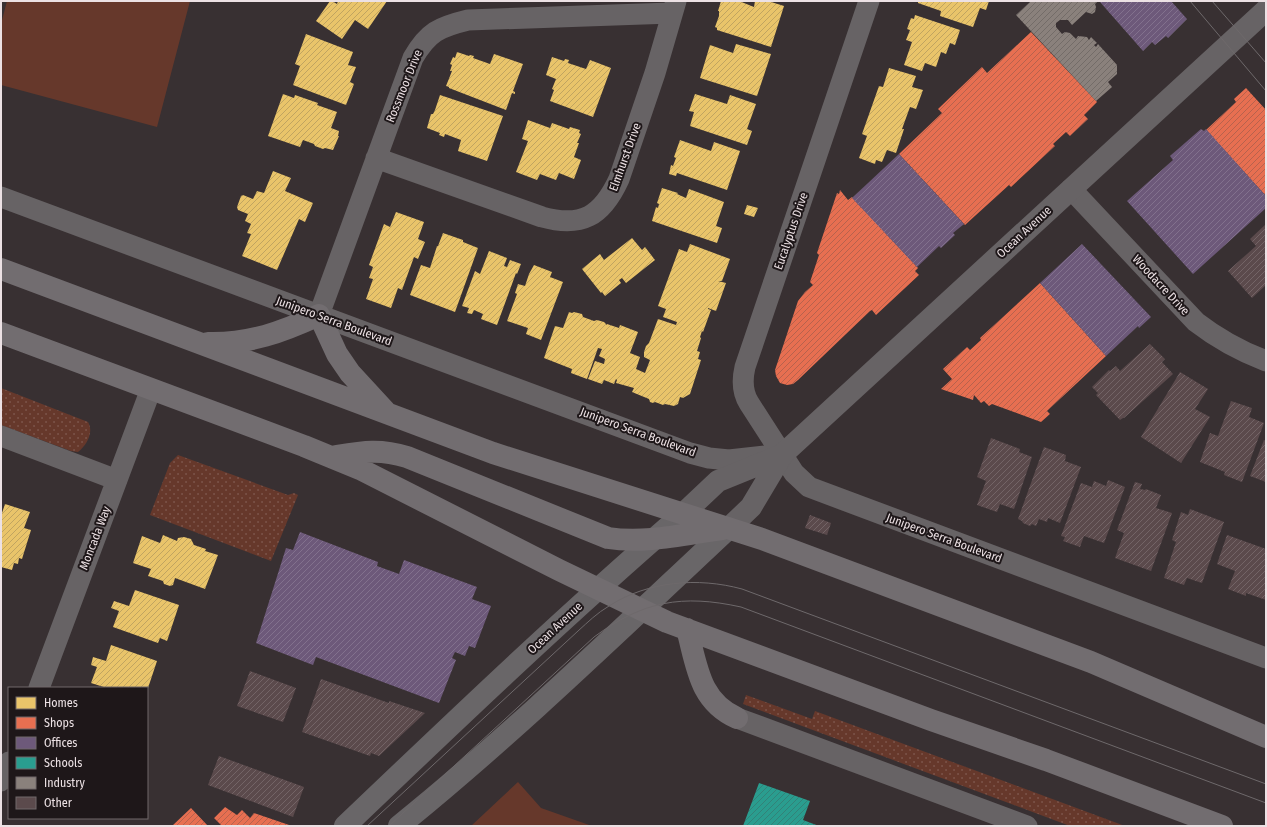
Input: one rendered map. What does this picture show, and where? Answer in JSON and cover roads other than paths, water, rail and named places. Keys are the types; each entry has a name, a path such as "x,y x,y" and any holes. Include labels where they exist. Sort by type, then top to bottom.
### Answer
{"main road":[{"path":"1,269 515,461 762,538 1091,662 1266,737"},
{"path":"199,343 222,343 263,337 291,328 319,315 337,354 350,373 389,415"},
{"path":"1,333 332,457 387,482 598,589 687,629 1222,826"},
{"path":"332,457 366,451 394,453 608,538 632,540 729,528"},
{"name":"Ocean Avenue","path":"345,826 461,714 654,538 683,514"},
{"name":"Ocean Avenue","path":"399,826 486,754 729,528"},
{"path":"687,629 700,674 708,694 721,709 738,718"}],"street":[{"name":"Eucalyptus Drive","path":"782,455 746,398 743,387 743,374 869,1"},
{"name":"Elmhurst Drive","path":"376,158 542,217 557,221 573,222 589,216 602,208 612,195 620,179 654,78 674,7"},
{"name":"Rossmoor Drive","path":"319,315 413,58 421,44 434,31 451,24 468,20 674,7"},
{"name":"Ocean Avenue","path":"729,528 751,507 782,455 1266,10"},
{"name":"Woodacre Drive","path":"1071,189 1196,322 1231,346 1266,361"},
{"name":"Junipero Serra Boulevard","path":"1,196 690,453 709,458 729,460 782,455 794,473 809,487 1266,658"},
{"name":"Moncada Way","path":"38,687 151,389"},
{"path":"1,436 117,480"},
{"name":"Ocean Avenue","path":"683,514 718,481 782,455"},
{"path":"738,718 989,819 1027,826"},
{"path":"1,781 8,764"}],"tram line":[{"path":"1190,1 1266,91"},
{"path":"1212,1 1266,63"},
{"path":"367,826 600,612 624,598 640,591 657,586 691,583 708,583 742,589 1266,784"},
{"path":"389,826 594,637 629,615 646,608 681,601 700,601 741,607 1266,803"}]}
